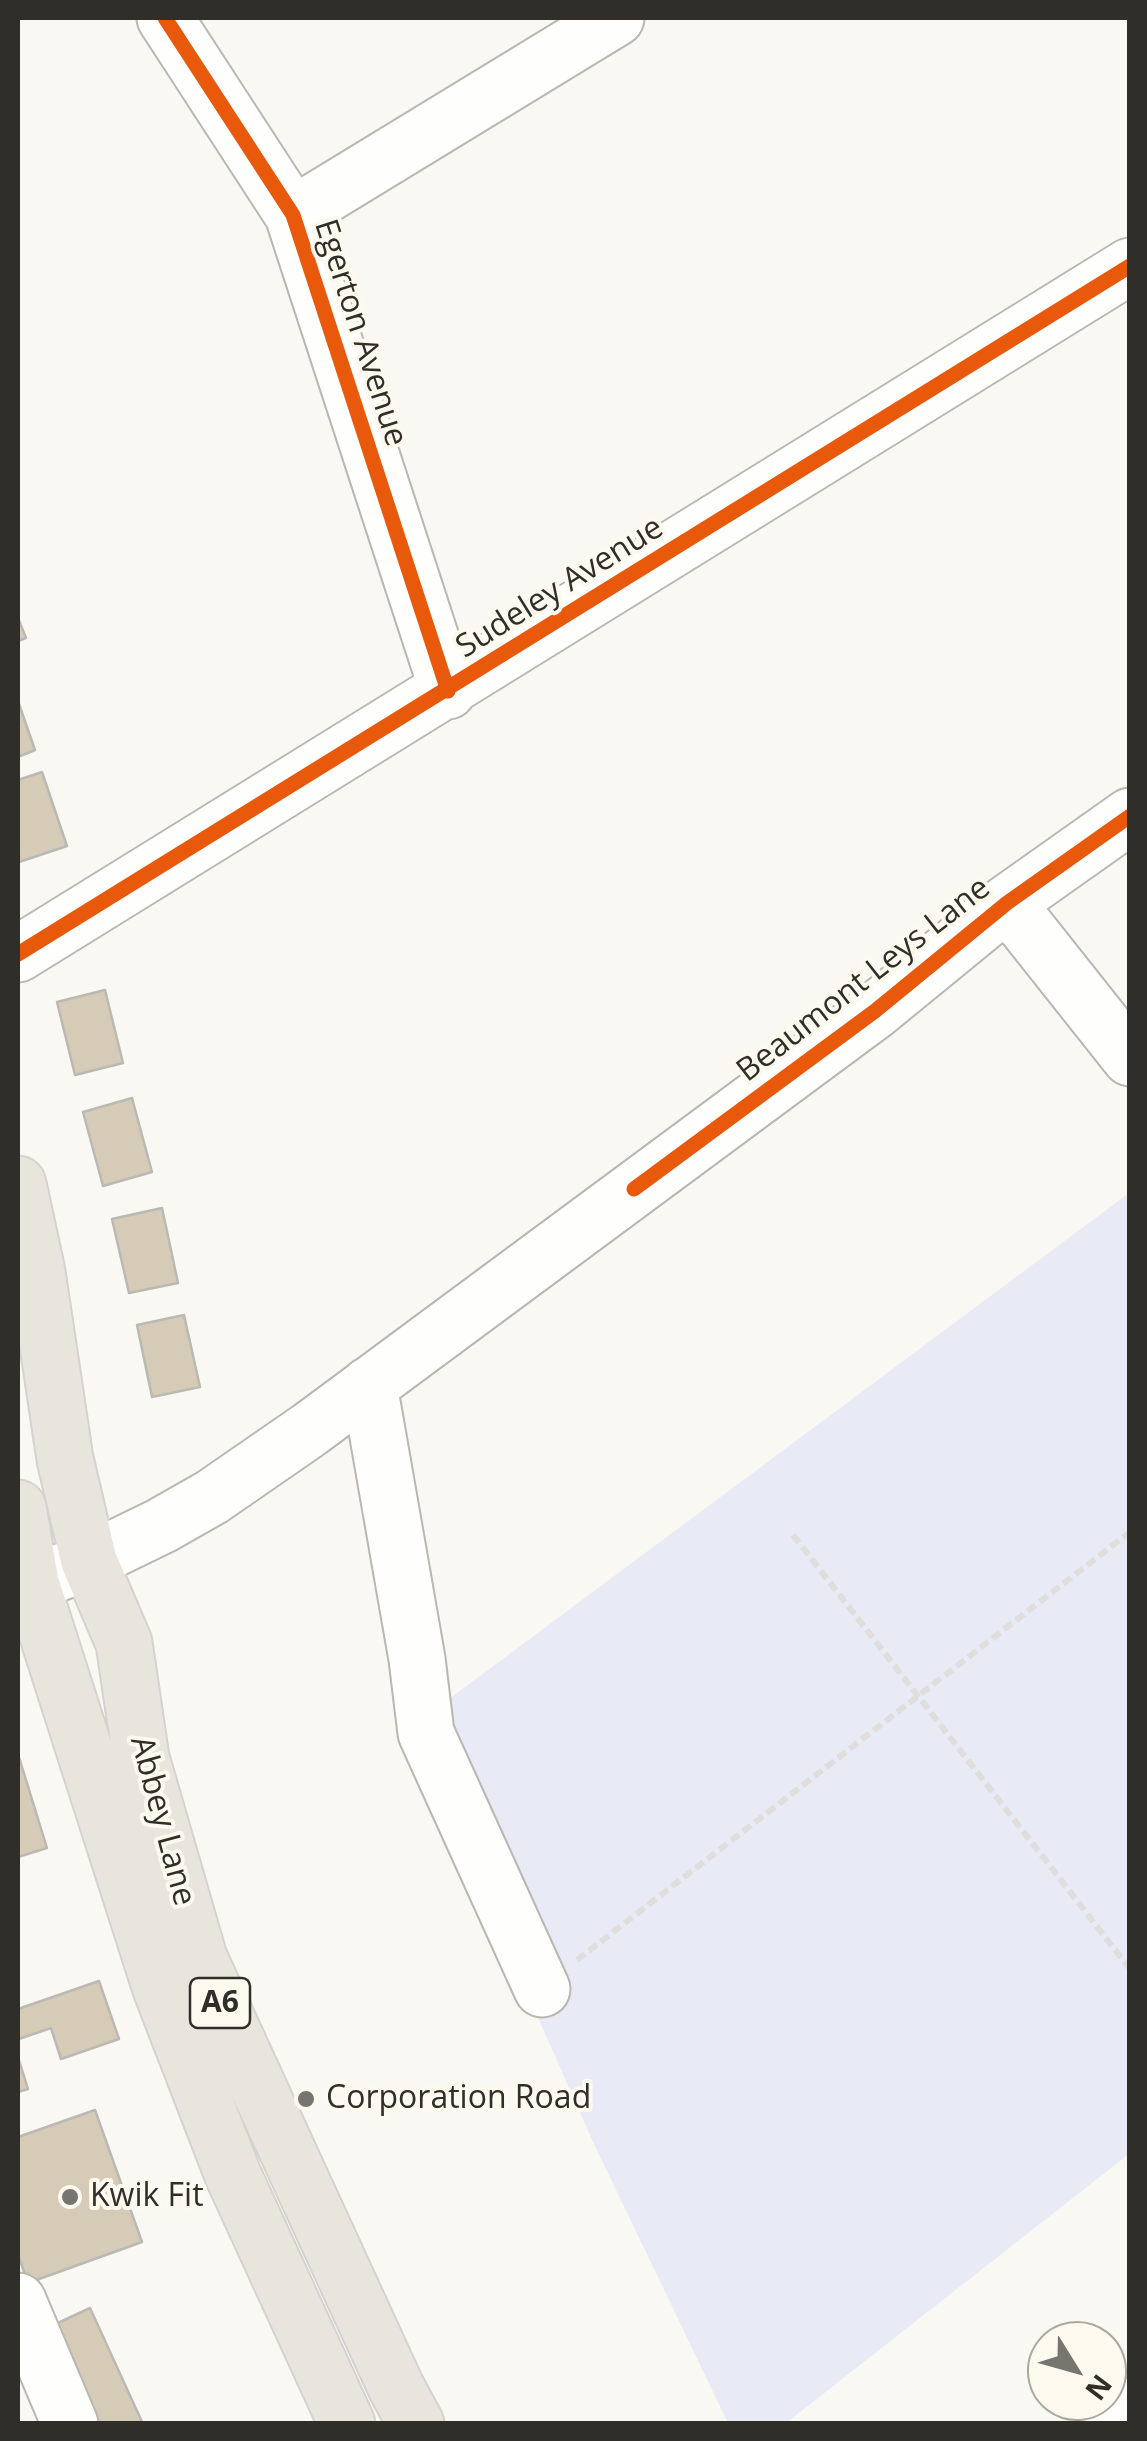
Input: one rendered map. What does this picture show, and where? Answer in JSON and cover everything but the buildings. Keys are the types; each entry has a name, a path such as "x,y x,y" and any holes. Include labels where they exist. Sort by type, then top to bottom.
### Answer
{"main road":[{"name":"Abbey Lane","path":"18,1184 65,1459 90,1560 124,1643 140,1758 199,1958 416,2424"},
{"name":"Abbey Lane","path":"18,1508 24,1586 160,1986 233,2175 347,2424"}],"street":[{"name":"Egerton Avenue","path":"165,18 293,215 448,690"},
{"path":"293,215 616,18"},
{"name":"Sudeley Avenue","path":"18,954 1130,266"},
{"name":"Beaumont Leys Lane","path":"24,1586 90,1560 212,1496 368,1386 875,1011 1007,902 1130,816"},
{"path":"1007,902 1130,1058"},
{"path":"368,1386 418,1659 426,1733 542,1989"},
{"path":"18,2301 70,2424"},
{"path":"1107,2424 1130,2406"}],"path":[{"path":"542,1989 636,1911 1130,1532"},
{"path":"793,1535 1130,1968"}],"shaded area":[{"path":"1129,1193 1129,2154 786,2423 728,2423 593,2142 410,1728"}],"cycle path":[{"path":"165,18 293,215 448,691"},
{"path":"18,954 1130,266"},
{"path":"634,1189 875,1011 1007,903 1130,816"}],"place":[{"name":"Corporation Road","path":"306,2099"},
{"name":"Kwik Fit","path":"70,2197"}]}
